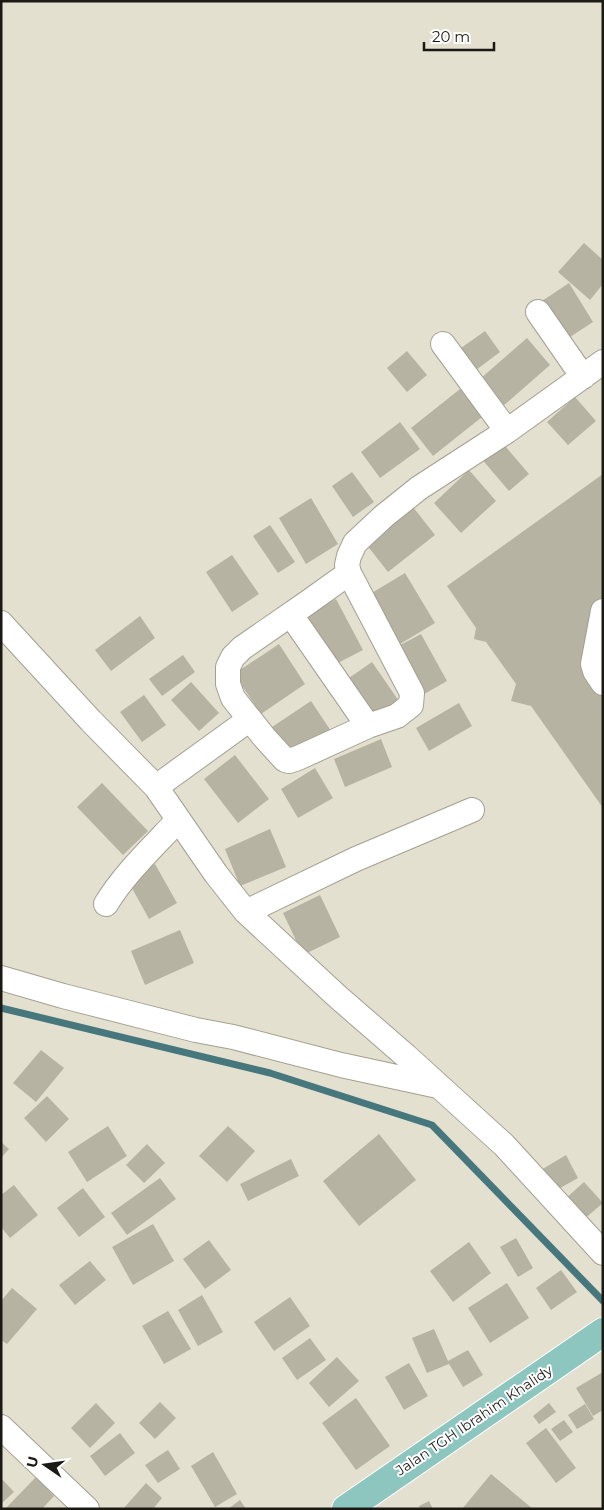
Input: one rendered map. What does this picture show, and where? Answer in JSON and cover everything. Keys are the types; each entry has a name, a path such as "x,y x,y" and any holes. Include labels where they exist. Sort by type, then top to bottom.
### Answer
{"main road":[{"name":"Jalan TGH Ibrahim Khalidy","path":"346,1509 603,1332"}],"street":[{"path":"538,312 583,377"},
{"path":"443,344 507,431"},
{"path":"349,572 242,648 232,657 228,667 228,684 233,698 274,750 282,758 289,761 368,726 397,716 411,704 413,698 349,572 347,565 355,543 370,527 419,488 507,431 603,362"},
{"path":"603,611 593,664 594,672 603,683"},
{"path":"291,615 368,726"},
{"path":"1,623 91,721 156,787 216,874 246,912 504,1145 603,1253"},
{"path":"156,787 250,719"},
{"path":"246,912 356,859 472,810"},
{"path":"106,904 129,873 178,820"},
{"path":"1,978 63,996 186,1027 440,1087"},
{"path":"1,1427 86,1509"}],"building":[{"path":"584,243 603,260 603,284 590,300 558,272"},
{"path":"569,283 593,322 567,339 542,301"},
{"path":"485,331 500,352 476,370 461,348"},
{"path":"527,338 550,365 503,406 480,379"},
{"path":"407,351 427,375 407,392 387,368"},
{"path":"460,389 482,417 433,456 411,428"},
{"path":"575,397 596,421 568,445 547,422"},
{"path":"400,422 420,449 380,478 361,452"},
{"path":"500,440 529,474 509,491 480,457"},
{"path":"469,470 496,501 461,533 434,503"},
{"path":"352,472 374,502 353,517 332,486"},
{"path":"603,474 603,808 531,706 511,701 516,684 486,642 474,639 476,628 447,586"},
{"path":"311,498 338,544 306,564 279,518"},
{"path":"413,507 435,535 388,572 366,544"},
{"path":"270,525 295,562 278,573 253,536"},
{"path":"232,555 259,594 232,612 206,572"},
{"path":"405,573 435,623 395,647 365,597"},
{"path":"336,599 363,650 332,666 305,616"},
{"path":"140,616 155,638 111,671 95,650"},
{"path":"421,634 447,681 419,697 393,649"},
{"path":"279,644 305,684 261,714 234,674"},
{"path":"183,655 195,672 162,696 149,679"},
{"path":"372,662 401,704 374,722 346,680"},
{"path":"191,682 219,713 199,731 171,700"},
{"path":"144,695 166,725 142,742 120,712"},
{"path":"311,701 331,731 289,759 269,729"},
{"path":"459,703 472,726 429,751 416,728"},
{"path":"381,739 392,767 345,787 334,759"},
{"path":"235,755 269,799 238,823 204,779"},
{"path":"315,768 333,798 298,818 281,789"},
{"path":"102,783 148,831 123,855 77,807"},
{"path":"270,829 286,867 240,886 225,849"},
{"path":"155,864 177,903 149,919 127,879"},
{"path":"320,895 340,937 303,955 283,913"},
{"path":"180,930 194,963 145,985 131,951"},
{"path":"41,1050 64,1068 36,1102 13,1083"},
{"path":"47,1096 69,1119 46,1142 24,1118"},
{"path":"108,1126 127,1156 87,1182 68,1152"},
{"path":"228,1126 255,1151 227,1182 199,1156"},
{"path":"379,1134 416,1180 359,1226 323,1181"},
{"path":"1,1142 9,1149 1,1158"},
{"path":"147,1144 165,1163 144,1183 126,1165"},
{"path":"566,1155 578,1178 553,1192 541,1170"},
{"path":"291,1159 299,1176 248,1201 240,1184"},
{"path":"160,1178 176,1199 127,1235 111,1213"},
{"path":"584,1182 603,1203 583,1220 565,1199"},
{"path":"14,1185 38,1215 10,1238 1,1227 1,1195"},
{"path":"83,1188 105,1217 79,1237 57,1208"},
{"path":"153,1224 174,1261 133,1285 112,1247"},
{"path":"516,1238 533,1268 518,1277 500,1247"},
{"path":"209,1240 231,1270 205,1289 183,1259"},
{"path":"469,1242 491,1273 453,1302 430,1271"},
{"path":"90,1261 106,1280 75,1305 59,1285"},
{"path":"561,1270 577,1292 551,1310 536,1288"},
{"path":"507,1283 529,1318 490,1343 468,1308"},
{"path":"12,1288 37,1309 7,1344 1,1340 1,1301"},
{"path":"202,1295 223,1332 198,1346 178,1310"},
{"path":"290,1297 310,1326 274,1351 254,1322"},
{"path":"168,1311 191,1349 164,1364 142,1326"},
{"path":"434,1329 448,1361 468,1350 483,1375 463,1387 449,1364 427,1373 412,1338"},
{"path":"310,1338 326,1360 297,1380 282,1358"},
{"path":"337,1357 359,1381 329,1407 309,1383"},
{"path":"409,1363 428,1396 404,1410 385,1377"},
{"path":"603,1372 603,1410 593,1416 576,1388"},
{"path":"356,1398 390,1446 356,1470 322,1423"},
{"path":"160,1402 176,1418 155,1439 139,1423"},
{"path":"96,1403 115,1423 90,1448 71,1428"},
{"path":"549,1403 556,1412 539,1424 533,1416"},
{"path":"585,1404 594,1419 577,1429 568,1415"},
{"path":"564,1420 573,1432 560,1441 551,1429"},
{"path":"546,1428 576,1468 556,1483 526,1443"},
{"path":"120,1433 135,1453 105,1476 90,1456"},
{"path":"168,1450 180,1469 158,1483 145,1465"},
{"path":"213,1452 237,1494 215,1507 191,1466"},
{"path":"491,1474 533,1509 462,1509"},
{"path":"36,1477 54,1496 42,1509 5,1509"},
{"path":"1,1478 14,1492 1,1504"},
{"path":"146,1483 162,1498 153,1509 123,1509"},
{"path":"240,1500 246,1509 228,1509"},
{"path":"429,1501 433,1509 420,1509 419,1506"}],"waterway":[{"path":"1,1008 270,1073 432,1125 603,1301"}]}
